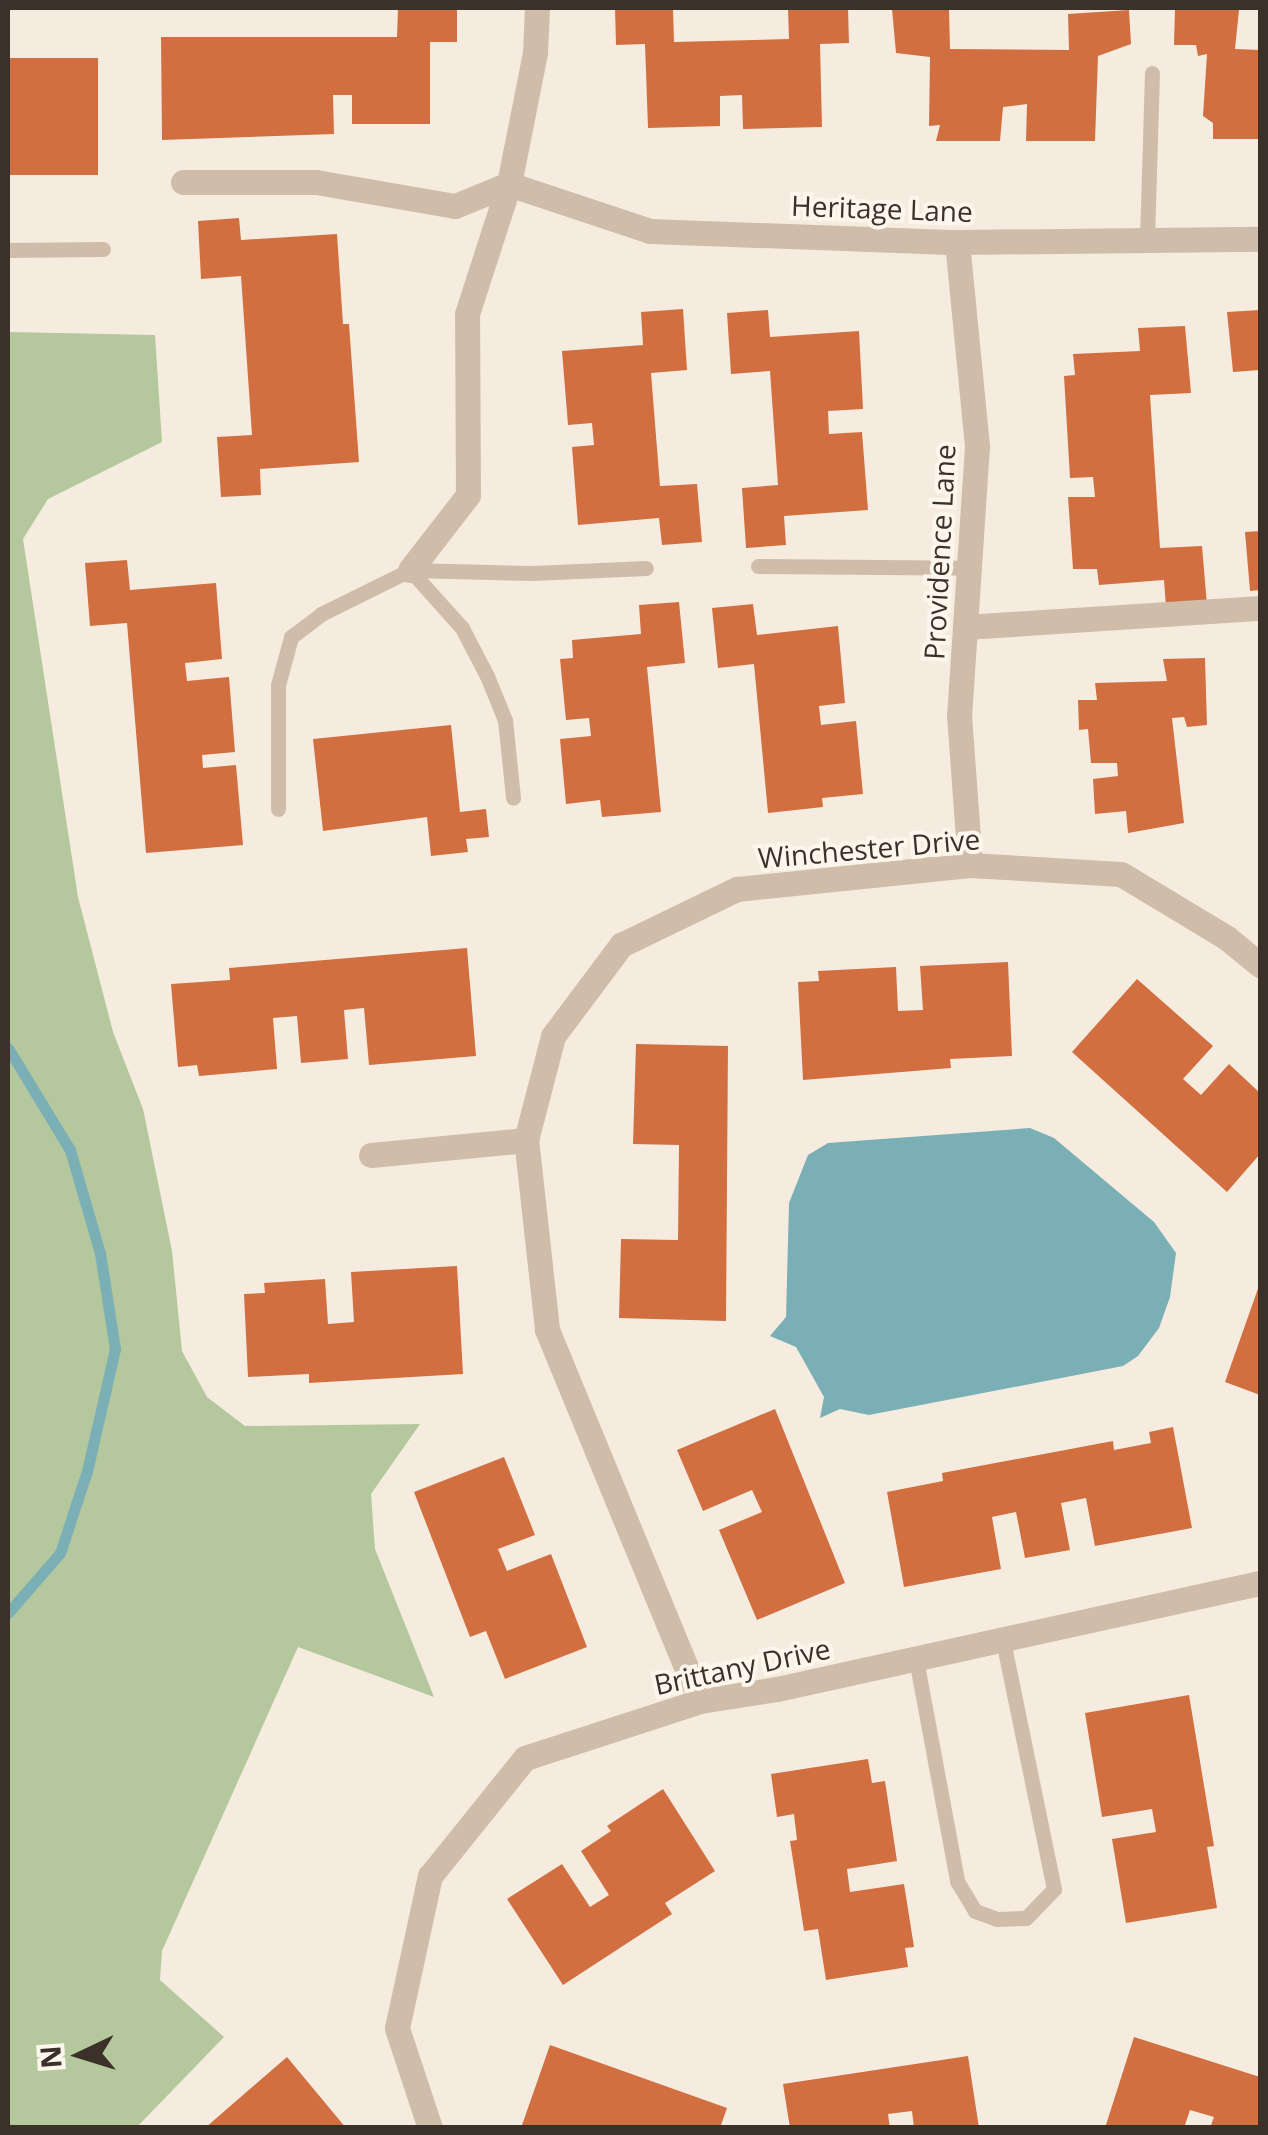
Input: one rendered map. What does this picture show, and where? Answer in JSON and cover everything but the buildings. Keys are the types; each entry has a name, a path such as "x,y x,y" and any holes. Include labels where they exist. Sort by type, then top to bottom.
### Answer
{"street":[{"path":"410,570 468,495 467,314 509,184 535,53 538,8"},
{"path":"183,182 316,182 456,206 509,184"},
{"name":"Heritage Lane","path":"509,184 650,231 957,242 1260,239"},
{"name":"Providence Lane","path":"957,242 977,446 959,715 970,866"},
{"path":"965,627 1260,608"},
{"name":"Winchester Drive","path":"700,1701 547,1329 526,1140 552,1036 620,945 736,889 970,866 1121,874 1227,938 1260,965"},
{"path":"371,1154 526,1140"},
{"name":"Brittany Drive","path":"430,2128 397,2028 430,1876 526,1758 700,1701 916,1659 1260,1583"}],"lane":[{"path":"1147,240 1152,73"},
{"path":"8,250 103,249"},
{"path":"758,566 970,568"},
{"path":"278,808 278,685 290,637 321,614 410,570 532,573 646,568"},
{"path":"410,570 462,628 487,676 505,720 513,798"},
{"path":"916,1659 957,1881 975,1910 996,1918 1026,1918 1054,1889 1003,1640"}],"green space":[{"path":"8,332 155,335 162,442 48,499 23,539 78,897 113,1032 143,1109 172,1251 182,1351 207,1397 245,1426 420,1424 371,1494 375,1549 434,1697 298,1647 162,1951 160,1980 224,2037 137,2127 8,2127"}],"water":[{"path":"1030,1128 1054,1138 1154,1222 1176,1253 1170,1297 1159,1328 1138,1356 1123,1366 869,1415 840,1409 820,1418 824,1397 796,1347 770,1336 786,1317 789,1203 808,1155 828,1143"}],"waterway":[{"path":"8,1048 70,1150 100,1253 115,1349 87,1471 60,1553 8,1613"}]}
